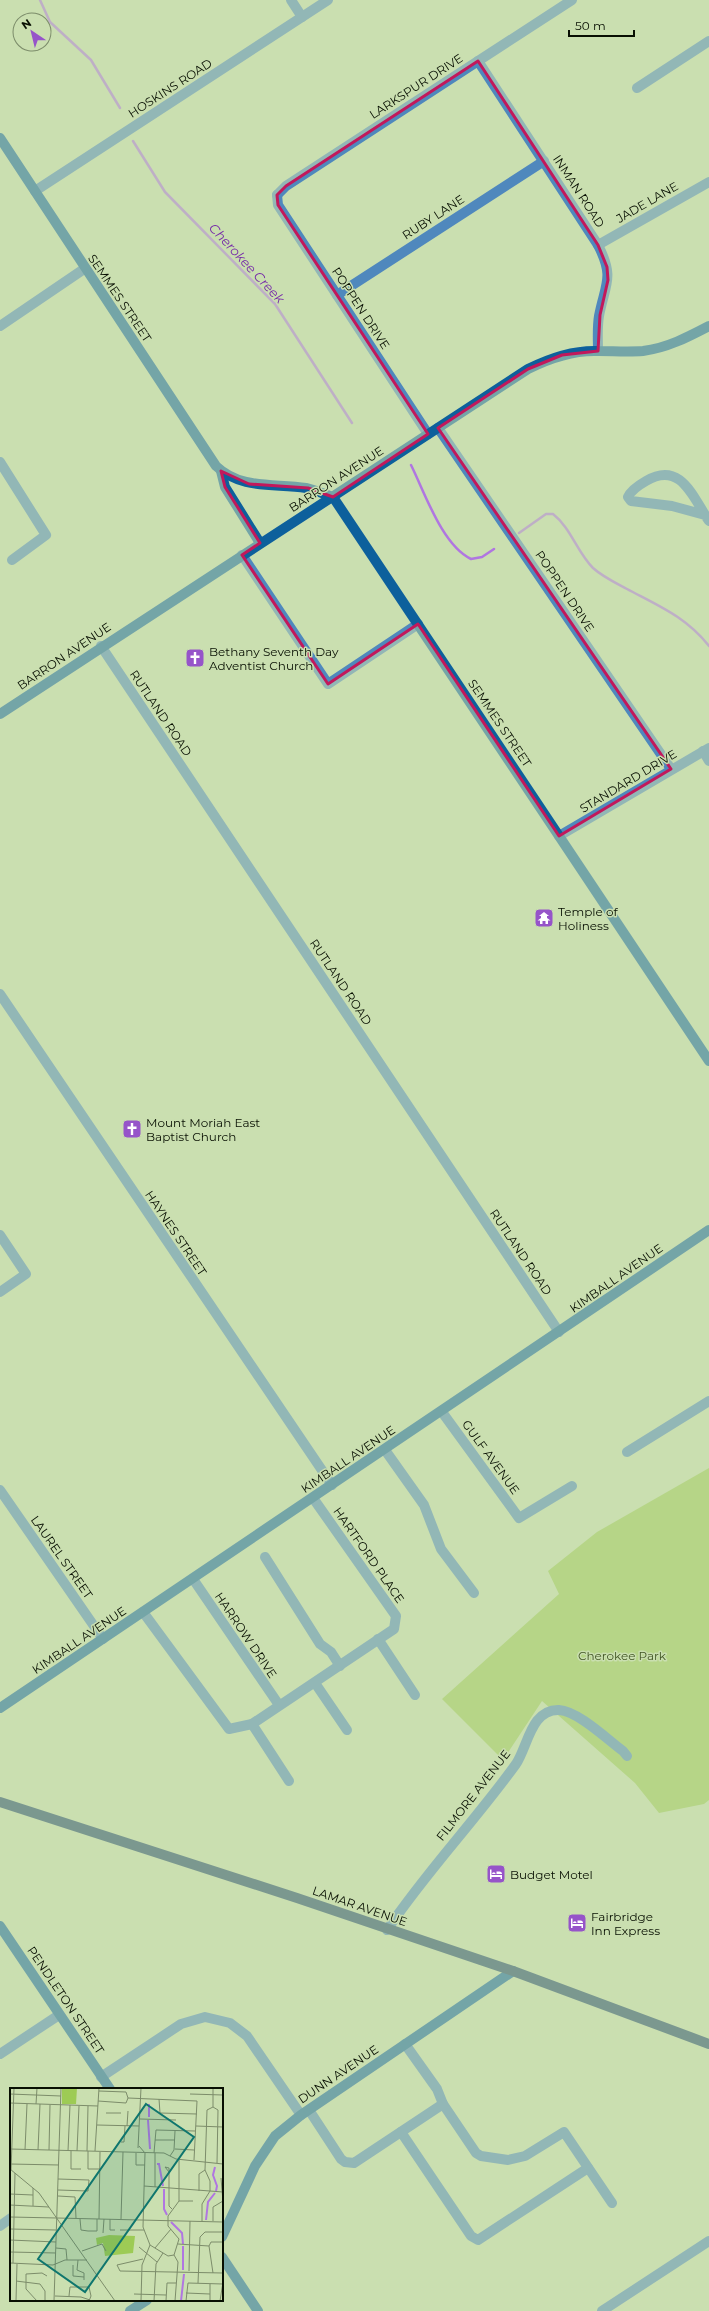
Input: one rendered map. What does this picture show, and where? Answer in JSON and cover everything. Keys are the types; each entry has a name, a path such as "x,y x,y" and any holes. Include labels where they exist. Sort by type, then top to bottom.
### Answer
{"main road":[{"name":"SEMMES STREET","path":"0,138 84,269 209,457 221,471 249,484 308,488 333,498 709,1061"},
{"name":"BARRON AVENUE","path":"0,714 101,646 260,543 333,498 528,369 562,355 598,350 643,351 657,348 687,337 709,326"},
{"name":"SEMMES STREET","path":"221,471 225,487 260,543"},
{"name":"KIMBALL AVENUE","path":"0,1708 442,1412 709,1230"},
{"name":"LAMAR AVENUE","path":"0,1802 297,1898 387,1930 513,1971 709,2044"},
{"name":"PENDLETON STREET","path":"0,1926 109,2088"},
{"name":"DUNN AVENUE","path":"223,2235 255,2166 275,2136 305,2112 513,1971"},
{"path":"223,2258 258,2311"},
{"path":"130,2311 145,2301"}],"street":[{"path":"291,0 302,17"},
{"name":"HOSKINS ROAD","path":"35,191 328,0"},
{"name":"LARKSPUR DRIVE","path":"273,195 572,0"},
{"path":"637,88 709,41"},
{"name":"INMAN ROAD","path":"478,61 598,245 607,267 608,280 600,315 598,350"},
{"name":"RUBY LANE","path":"337,295 544,161"},
{"name":"JADE LANE","path":"598,245 709,182"},
{"name":"POPPEN DRIVE","path":"273,195 278,205 428,434"},
{"path":"0,326 84,269"},
{"name":"POPPEN DRIVE","path":"438,428 671,769"},
{"path":"0,462 46,535 12,560"},
{"path":"660,475 672,476 687,487 707,518 672,506 631,501 628,497 632,491 649,479 660,475"},
{"path":"242,555 328,684 418,624"},
{"name":"RUTLAND ROAD","path":"101,646 560,1332"},
{"path":"706,750 709,761"},
{"name":"STANDARD DRIVE","path":"560,836 671,769 706,750"},
{"name":"HAYNES STREET","path":"0,994 332,1486"},
{"path":"0,1234 26,1274 0,1292"},
{"path":"627,1452 709,1401"},
{"name":"GULF AVENUE","path":"442,1412 519,1518 572,1486"},
{"path":"385,1450 424,1505 441,1549 474,1593"},
{"name":"LAUREL STREET","path":"0,1490 103,1639"},
{"name":"HARTFORD PLACE","path":"313,1498 396,1616 394,1630 378,1639"},
{"path":"265,1557 320,1644 331,1652 340,1666"},
{"name":"HARROW DRIVE","path":"193,1579 279,1705"},
{"path":"143,1612 229,1729 252,1724 315,1683 378,1639 415,1696"},
{"path":"315,1683 347,1730"},
{"name":"FILMORE AVENUE","path":"387,1930 407,1900 517,1762 534,1724 541,1717 559,1710 569,1714 586,1723 623,1751 627,1756"},
{"path":"252,1724 289,1781"},
{"path":"0,2054 59,2015"},
{"path":"101,2077 181,2024 205,2017 230,2023 247,2036 341,2159 349,2164 354,2163 442,2104"},
{"path":"405,2044 437,2089 442,2104 476,2153 488,2158 508,2160 525,2156 564,2132 612,2203"},
{"path":"400,2132 474,2240 482,2239 588,2168"},
{"path":"0,2226 10,2219"},
{"path":"602,2311 709,2241"}],"highlighted area":[{"path":"478,61 598,245 607,267 608,280 600,315 598,351 562,355 528,369 438,428 671,769 559,836 418,624 328,684 242,555 260,543 225,487 221,471 249,484 308,488 333,497 428,434 278,205 277,195 286,186"}],"green space":[{"name":"Cherokee Park","path":"709,1468 709,1800 704,1804 659,1813 635,1783 542,1701 503,1760 442,1699 559,1594 548,1571 597,1532"}],"waterway":[{"name":"Cherokee Creek","path":"40,0 50,22 91,60 120,108"},
{"name":"Cherokee Creek","path":"133,141 165,192 275,304 352,423"},
{"name":"Cherokee Creek","path":"411,465 435,517 451,542 471,559 482,557 494,549"},
{"name":"Cherokee Creek","path":"519,533 546,514 553,514 565,526 587,562 593,568 610,580 671,613 691,627 709,646"}],"place":[{"name":"Bethany Seventh Day Adventist Church","path":"195,658"},
{"name":"Temple of Holiness","path":"544,918"},
{"name":"Mount Moriah East Baptist Church","path":"132,1129"},
{"name":"Budget Motel","path":"496,1874"},
{"name":"Fairbridge Inn Express","path":"577,1923"}]}
